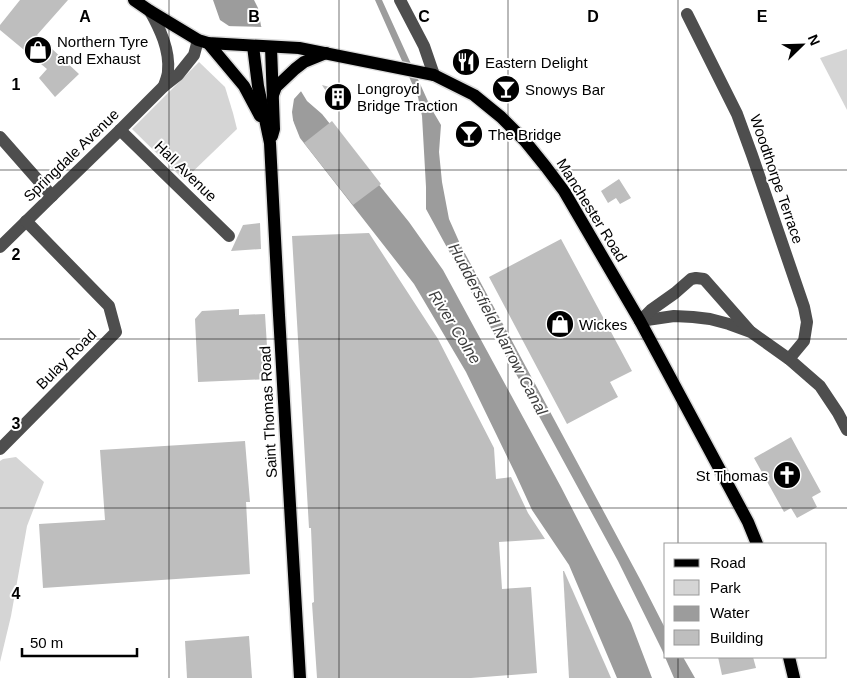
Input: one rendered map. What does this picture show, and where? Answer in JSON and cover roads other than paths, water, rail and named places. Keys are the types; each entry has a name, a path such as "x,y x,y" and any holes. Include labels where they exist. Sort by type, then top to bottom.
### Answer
{"main road":[{"name":"Manchester Road","path":"134,0 150,12 203,42 299,48 430,75 474,95 501,118 525,141 568,198 640,320 748,522 757,543"},
{"path":"203,42 244,86 266,128"},
{"name":"Saint Thomas Road","path":"253,46 256,74 270,143 300,678"},
{"name":"Saint Thomas Road","path":"270,143 274,129 272,97 276,47"},
{"path":"272,97 276,87 295,69 304,62 326,53"},
{"path":"789,658 794,678"}],"street":[{"path":"400,0 424,46 430,75"},
{"path":"150,12 163,36 167,54 168,72 164,86"},
{"name":"Woodthorpe Terrace","path":"687,14 736,114 804,307 807,322 804,341 789,359"},
{"name":"Springdale Avenue","path":"0,248 164,86 178,75 203,42"},
{"name":"Hall Avenue","path":"120,130 228,236"},
{"path":"0,137 52,196"},
{"name":"Bulay Road","path":"0,449 116,332 109,306 26,221"},
{"path":"640,320 691,279 704,278 751,332 789,359 820,386 847,430"},
{"path":"640,320 674,316 693,317 729,324 751,332"}],"water":[{"name":"River Colne","path":"213,0 254,0 258,8 261,26 307,101 322,114 409,222 443,270 561,487 631,623 652,678 617,678 569,565 532,510 466,372 414,284 300,138 277,84 232,28 220,20"},
{"name":"Huddersfield Narrow Canal","path":"375,0 382,0 431,108 441,125 439,152 449,219 461,246 664,626 664,655 618,561 426,209 422,116 418,97"},
{"path":"665,658 684,658 695,678 674,678"}],"place":[{"name":"Northern Tyre and Exhaust","path":"38,50"},
{"name":"Eastern Delight","path":"466,62"},
{"name":"Snowys Bar","path":"506,89"},
{"name":"Longroyd Bridge Traction","path":"338,97"},
{"name":"The Bridge","path":"469,134"},
{"name":"Wickes","path":"560,324"},
{"name":"St Thomas","path":"787,475"}]}
